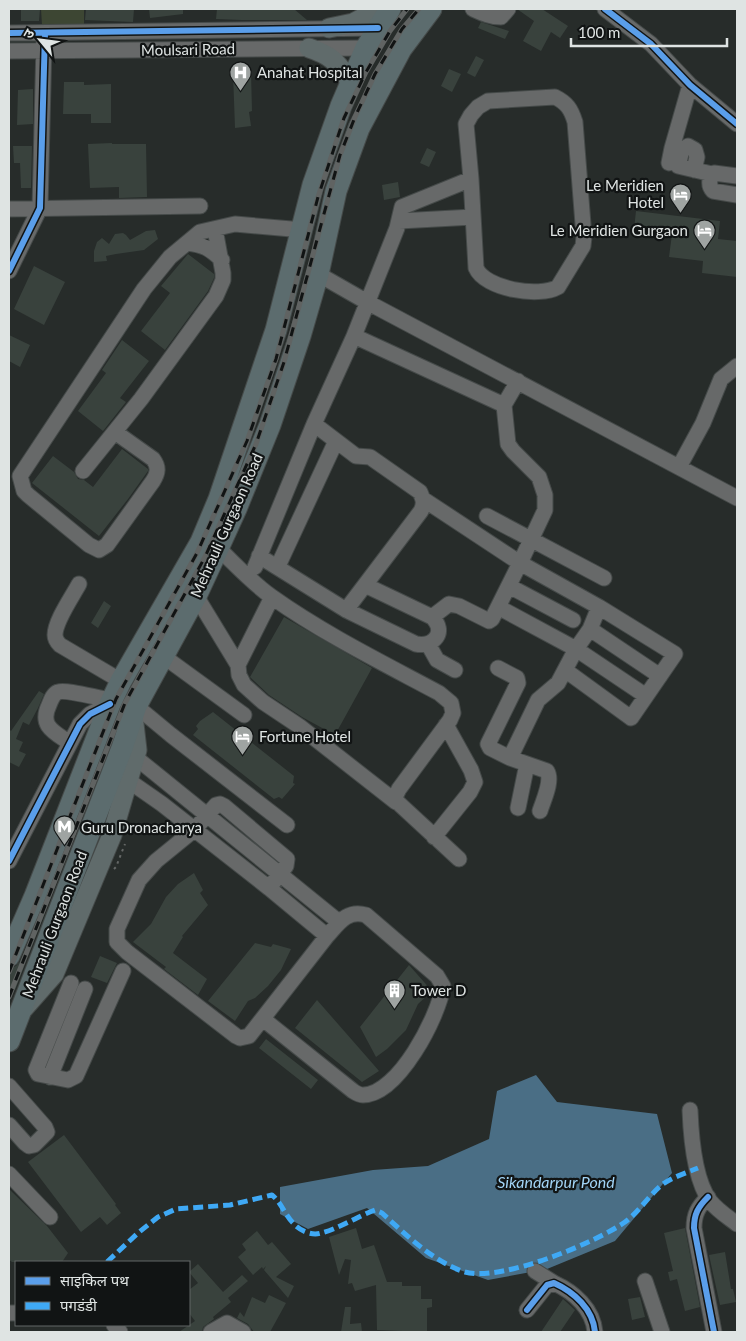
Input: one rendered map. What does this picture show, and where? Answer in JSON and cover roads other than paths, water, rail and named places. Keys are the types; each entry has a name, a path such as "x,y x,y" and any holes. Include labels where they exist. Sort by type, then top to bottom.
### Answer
{"highway":[{"name":"Mehrauli Gurgaon Road","path":"9,956 43,877 111,702 121,681 201,542 219,499 276,330 313,185 341,106 379,18 390,9"},
{"name":"Mehrauli Gurgaon Road","path":"9,1041 122,748 134,711 196,596 270,425 300,336 318,274 336,191 359,128 401,49 432,9"},
{"path":"276,330 300,336"}],"main road":[{"path":"329,28 379,18"},
{"path":"309,48 326,54 334,60 351,82"},
{"path":"20,1013 54,974 112,835 136,757 134,711"}],"street":[{"path":"473,9 496,17 501,16 508,9"},
{"path":"604,9 651,44 690,85 737,124"},
{"name":"Moulsari Road","path":"9,33 329,28"},
{"path":"137,30 137,50"},
{"path":"9,271 40,208 45,32"},
{"name":"Moulsari Road","path":"9,51 366,48"},
{"path":"669,162 690,85"},
{"path":"555,97 572,110 575,122 584,237 583,246 558,288 519,292 484,280 479,274 476,268 471,179 466,124 478,107 488,101 555,97"},
{"path":"694,170 737,176"},
{"path":"712,174 709,183 712,190 737,195"},
{"path":"365,585 432,617 438,626 439,632 434,641 428,644 416,644 346,610 278,566 257,562 314,424 354,336 400,214 471,179"},
{"path":"9,209 200,206"},
{"path":"400,214 474,217"},
{"path":"115,432 153,459 157,464 157,470 153,481 107,545 99,550 89,545 28,495 24,490 20,476 144,289 170,257 200,232 236,224 302,230"},
{"path":"84,471 141,399 216,296 223,280 222,260 215,229"},
{"path":"187,243 202,244 222,260"},
{"path":"318,274 367,302 737,498"},
{"path":"354,336 504,405"},
{"path":"679,467 703,423 721,379 737,366"},
{"path":"432,617 449,604 459,606 488,621 492,619 545,510 545,495 539,476 516,455 508,444 504,405 518,381"},
{"path":"314,424 356,456 370,457 420,492 423,499 424,505 421,511 346,610"},
{"path":"278,566 336,440"},
{"path":"423,499 520,563 599,607 675,654 631,718 565,670"},
{"path":"487,516 604,578"},
{"path":"218,548 272,597 348,644 439,693 452,703 453,713 394,796 396,802"},
{"path":"79,584 56,627 54,637 56,642 121,681"},
{"path":"509,586 572,620"},
{"path":"196,596 238,665 244,685 263,702 299,726 396,802 459,859"},
{"path":"238,665 272,597"},
{"path":"498,607 576,649 646,696"},
{"path":"510,758 538,700 558,683 576,649 590,629 599,607"},
{"path":"590,629 660,676"},
{"path":"428,644 437,660 455,670"},
{"path":"163,656 244,715"},
{"path":"498,668 517,678 518,683 488,744 490,748 510,758 546,771 549,774 540,811"},
{"path":"70,743 48,726 45,719 53,696 58,692 70,692 111,702"},
{"path":"9,861 80,724 90,714 111,702"},
{"path":"134,711 171,735 287,825"},
{"path":"434,837 470,792 475,782 471,770 446,725"},
{"path":"136,757 206,816 339,922"},
{"path":"518,808 526,764"},
{"path":"129,781 162,804 327,936"},
{"path":"206,816 194,830 156,861 139,880 117,929 117,942 127,952 236,1036 245,1038 249,1036 327,936 339,922 351,913 366,915 442,982 442,992 421,1042 404,1068 374,1094 361,1096 353,1091 263,1019"},
{"path":"269,888 280,874"},
{"path":"71,983 36,1067 37,1072 50,1077 68,1080 76,1076 124,971"},
{"path":"54,974 110,999"},
{"path":"50,1077 85,989"},
{"path":"9,1086 46,1128 47,1132 34,1145 29,1146 24,1143 9,1125"},
{"path":"690,1110 694,1153 700,1179 708,1197 720,1212 737,1224"},
{"path":"9,1174 50,1217"},
{"path":"708,1197 698,1207 694,1217 694,1228 714,1332"},
{"path":"535,1271 575,1296 583,1304 592,1318 595,1332"},
{"path":"645,1281 662,1332"},
{"path":"527,1310 547,1285 554,1283"},
{"path":"211,1332 227,1323 243,1332"}],"water":[{"name":"Sikandarpur Pond","path":"536,1075 557,1102 657,1114 672,1173 615,1241 547,1269 488,1280 426,1258 367,1208 308,1229 280,1214 280,1187 373,1170 428,1166 489,1139 497,1091"}],"railway":[{"path":"9,972 116,699 197,553 247,441 276,359 318,197 344,118 366,72 390,31 407,9"},
{"path":"9,997 125,703 205,557 256,444 284,362 340,155 355,117 375,74 402,29 419,9"}],"place":[{"name":"Anahat Hospital","path":"241,91"},
{"name":"Le Meridien Hotel","path":"680,213"},
{"name":"Le Meridien Gurgaon","path":"704,249"},
{"name":"Fortune Hotel","path":"243,755"},
{"name":"Guru Dronacharya","path":"65,846"},
{"name":"Tower D","path":"395,1009"}]}
